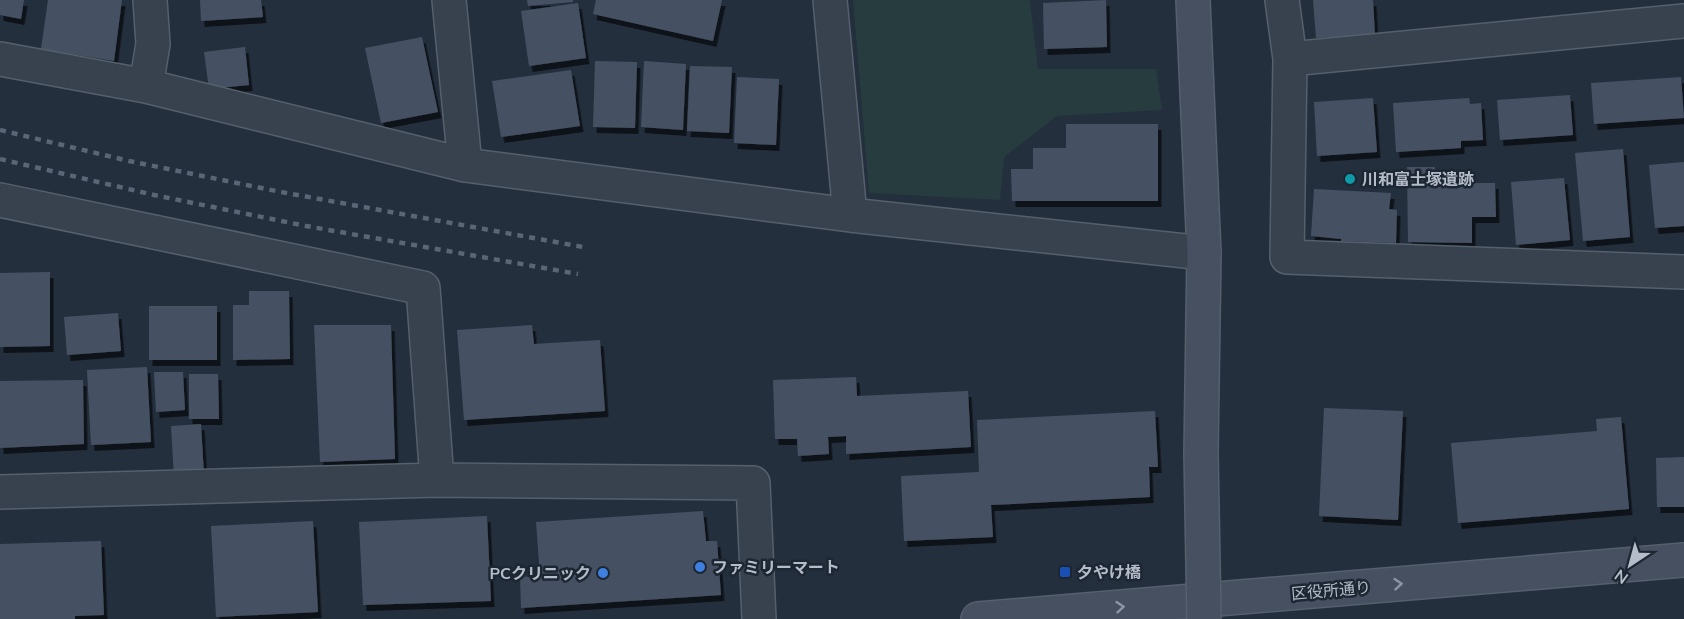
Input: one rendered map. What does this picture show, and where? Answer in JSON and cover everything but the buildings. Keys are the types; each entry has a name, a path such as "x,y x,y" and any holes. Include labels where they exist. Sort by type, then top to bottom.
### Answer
{"street":[{"path":"146,86 153,44 150,0"},
{"path":"449,0 465,165"},
{"path":"830,0 850,214"},
{"path":"1193,0 1204,253 1201,453 1204,619"},
{"path":"1282,0 1290,59 1287,257 1684,272"},
{"path":"1290,59 1684,21"},
{"path":"0,59 146,86 465,165 850,214 1204,253"},
{"path":"0,201 423,288 437,480"},
{"path":"0,492 437,480 753,483 759,619"},
{"name":"区役所通り","path":"978,619 1684,560"}],"green space":[{"path":"853,0 1030,0 1038,69 1156,69 1162,110 1057,116 1004,157 1000,200 869,193"}],"railway":[{"path":"0,130 129,161 281,192 583,247"},
{"path":"0,159 154,195 306,226 578,274"}],"place":[{"name":"川和富士塚遺跡","path":"1350,179"},
{"name":"ファミリーマート","path":"700,567"},
{"name":"夕やけ橋","path":"1065,572"},
{"name":"PCクリニック","path":"603,573"}]}
